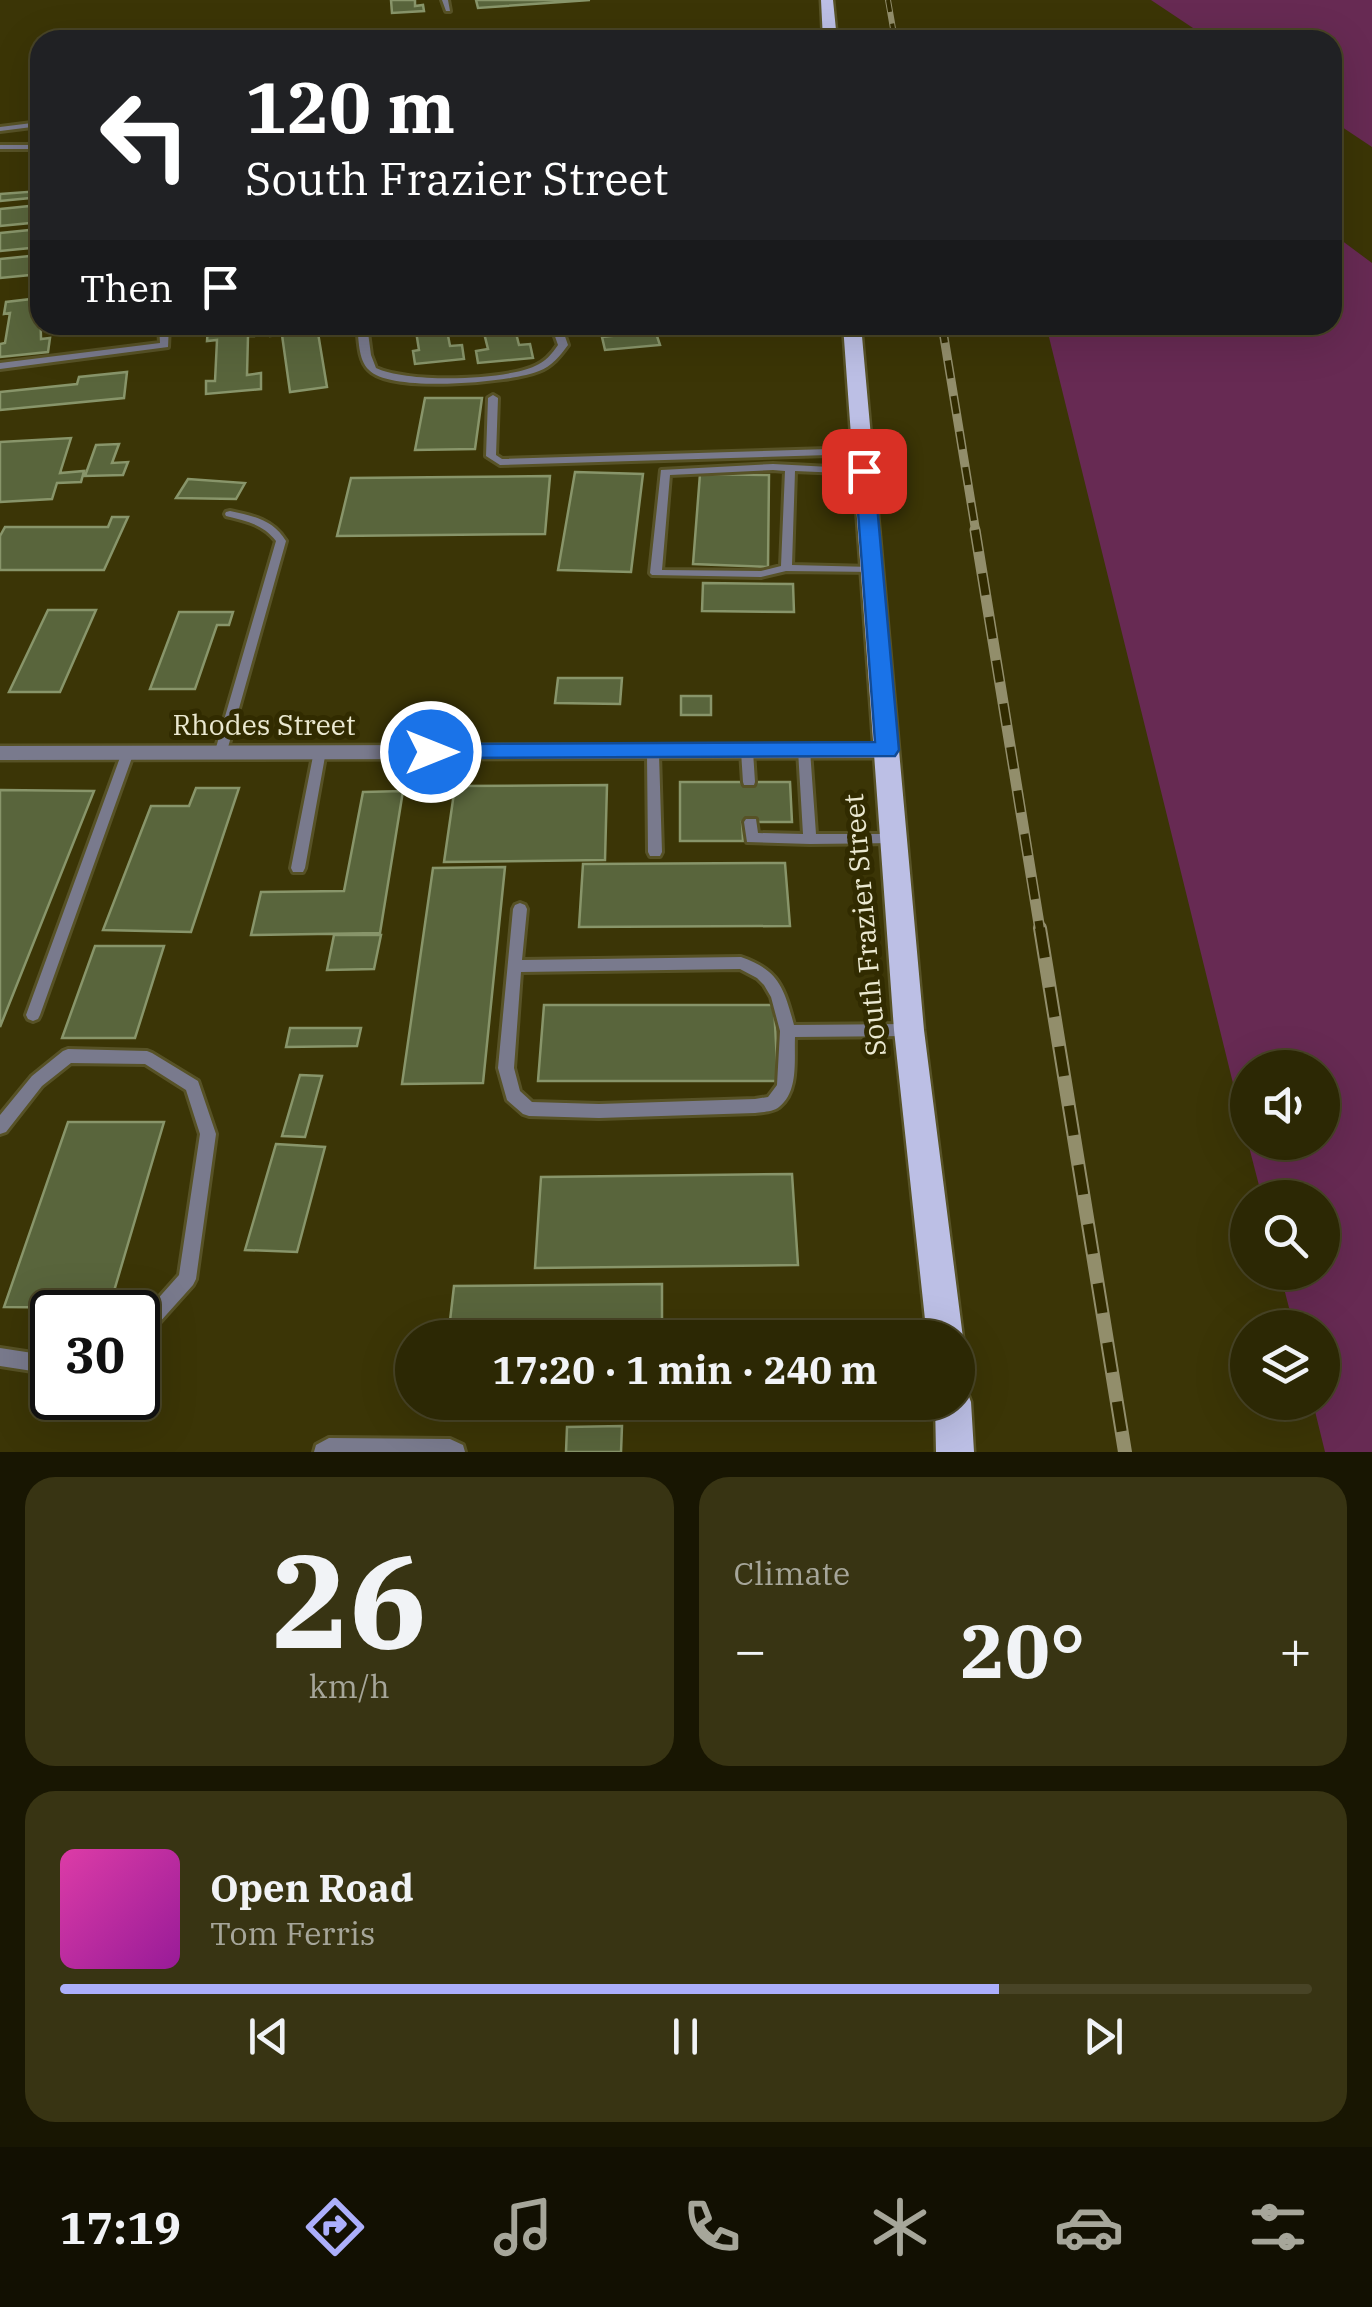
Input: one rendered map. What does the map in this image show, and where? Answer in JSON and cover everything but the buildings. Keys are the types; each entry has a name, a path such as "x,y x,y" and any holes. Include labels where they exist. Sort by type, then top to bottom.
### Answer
{"main road":[{"path":"827,0 829,30"},
{"name":"South Frazier Street","path":"853,335 909,1030 943,1320"},
{"path":"953,1420 954,1452"}],"street":[{"name":"Rhodes Street","path":"0,753 653,754 887,750"}],"lane":[{"path":"445,0 448,10"},
{"path":"0,128 30,125"},
{"path":"0,147 30,147"},
{"path":"0,366 165,345 164,335"},
{"path":"365,335 374,371 395,378 428,380 515,376 537,369 563,345 560,335"},
{"path":"493,398 490,448 491,456 500,462 863,461"},
{"path":"863,461 790,468 699,467 665,472 656,573 760,574 786,568 872,570"},
{"path":"786,568 790,468"},
{"path":"222,752 281,541 275,529 230,514"},
{"path":"748,750 749,782"},
{"path":"804,750 810,839"},
{"path":"298,868 320,751"},
{"path":"33,1014 128,752"},
{"path":"653,754 655,852"},
{"path":"751,822 752,838 893,840"},
{"path":"514,966 742,963 763,970 774,986 788,1031 784,1086 774,1103 599,1111 530,1109 513,1095 506,1068 514,966 520,909"},
{"path":"788,1031 909,1030"},
{"path":"0,1127 37,1081 68,1056 147,1058 192,1086 208,1134 187,1280 160,1309"},
{"path":"0,1357 30,1362"},
{"path":"323,1452 328,1447 450,1448 456,1452"}],"shaded area":[{"path":"1151,0 1372,0 1372,147 1342,127 1342,30 1196,30"},
{"path":"1342,241 1372,263 1372,1452 1325,1452 1317,1420 1340,1420 1340,1310 1290,1310 1284,1290 1340,1290 1340,1180 1258,1180 1252,1160 1340,1160 1340,1050 1230,1050 1230,1071 1048,335 1342,335"}],"railway":[{"path":"888,0 893,30"},
{"path":"944,335 976,533"},
{"path":"975,530 1040,930"},
{"path":"1040,928 1125,1452"}],"route":[{"path":"431,752 887,750 864,471"}]}
